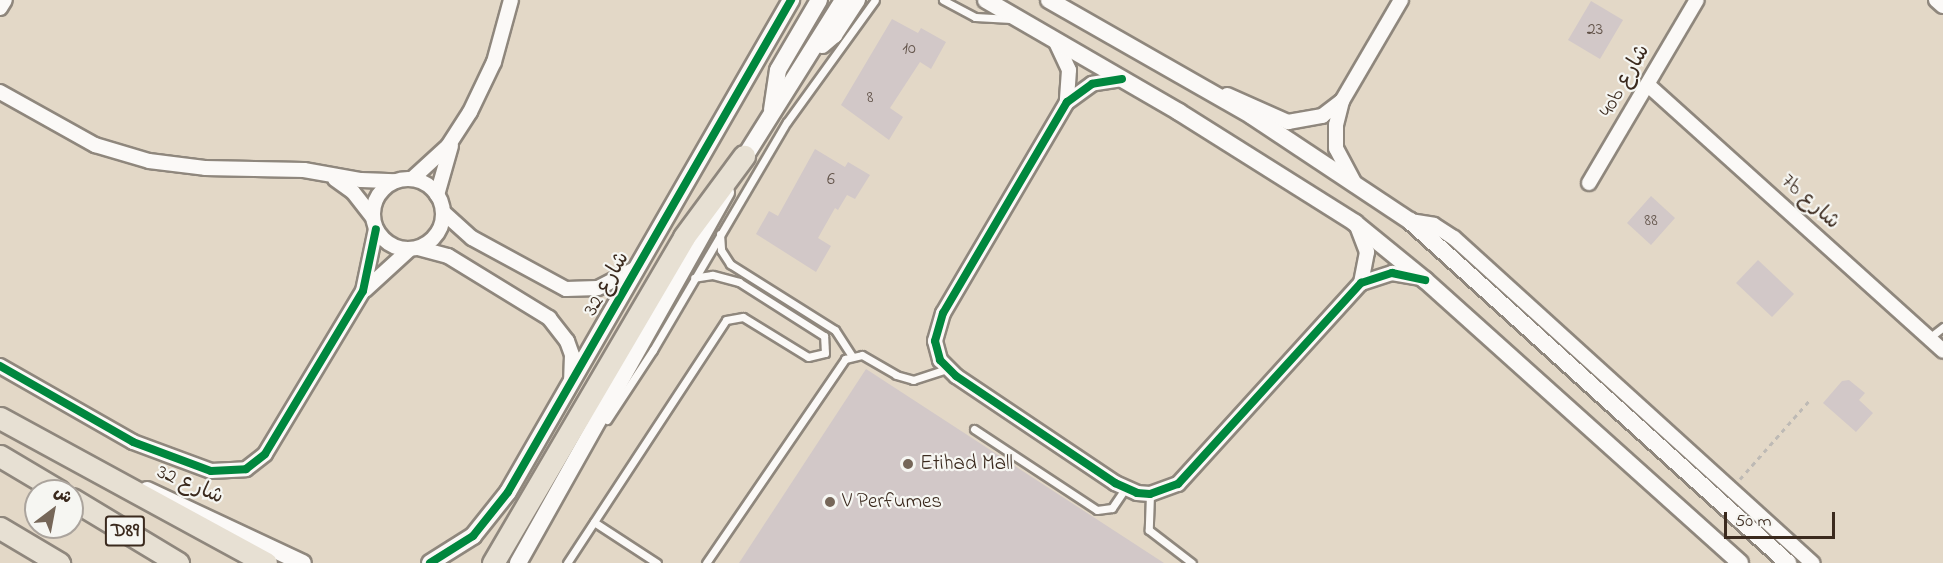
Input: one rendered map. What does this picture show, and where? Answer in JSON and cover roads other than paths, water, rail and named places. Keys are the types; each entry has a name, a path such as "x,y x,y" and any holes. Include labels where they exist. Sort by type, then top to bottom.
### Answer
{"highway":[{"path":"493,563 698,216 744,156"},
{"path":"0,418 122,482 266,563"},
{"path":"0,456 39,479"},
{"name":"D89","path":"84,506 178,563"},
{"path":"0,528 58,563"}],"street":[{"path":"0,8 5,0"},
{"path":"511,0 494,62 456,136 437,195 443,212 472,237 566,289 582,290 613,284 639,265"},
{"name":"شارع 32","path":"430,563 473,536 492,515 571,384 783,8 792,0"},
{"path":"772,111 778,70 819,0"},
{"path":"518,563 744,156 843,0"},
{"path":"810,51 834,35 856,0"},
{"path":"986,0 1122,79 1355,223 1425,280 1740,563"},
{"path":"1048,0 1287,137 1410,221 1788,563"},
{"path":"1354,182 1340,159 1335,136 1342,101 1401,0"},
{"name":"40b شارع","path":"1589,183 1697,0"},
{"path":"1936,0 1943,6"},
{"path":"1055,40 1069,70 1067,102"},
{"path":"1122,79 1092,84 1067,102 939,322 935,341 947,369 1125,489 1150,494 1178,484 1361,284 1392,273 1425,280"},
{"name":"7b شارع","path":"1648,85 1943,351"},
{"path":"1199,87 1233,97 1288,122 1322,116 1342,101"},
{"path":"0,92 70,133 122,155 177,166 292,170 395,181 412,179 456,136"},
{"path":"328,175 353,192 390,244 448,256 549,318 560,328 572,355 571,384"},
{"path":"412,179 437,195"},
{"path":"363,291 376,198 395,181"},
{"path":"0,366 133,442 211,471 246,469 271,444 363,291 414,249 434,238 443,212"},
{"path":"1410,221 1434,225 1454,238 1812,563"},
{"path":"1355,223 1367,252 1361,284"},
{"name":"شارع 32","path":"122,482 186,505 303,563"},
{"path":"453,563 478,539 492,515"}],"lane":[{"path":"580,452 618,404 787,122 875,0"},
{"path":"943,0 975,17 1018,19"},
{"path":"720,234 722,250 730,264 835,330 851,355"},
{"path":"567,563 726,320 737,316 808,357 820,357 827,348 819,332 739,282 712,275 694,278"},
{"path":"1929,338 1943,327"},
{"path":"851,355 862,355 904,378 922,379 947,369"},
{"path":"706,563 851,355"},
{"path":"974,429 1097,510 1112,508 1125,489"},
{"path":"1150,494 1149,530 1192,563"},
{"path":"594,522 657,563"}],"place":[{"name":"Etihad Mall","path":"908,464"},
{"name":"V Perfumes","path":"830,502"}]}
